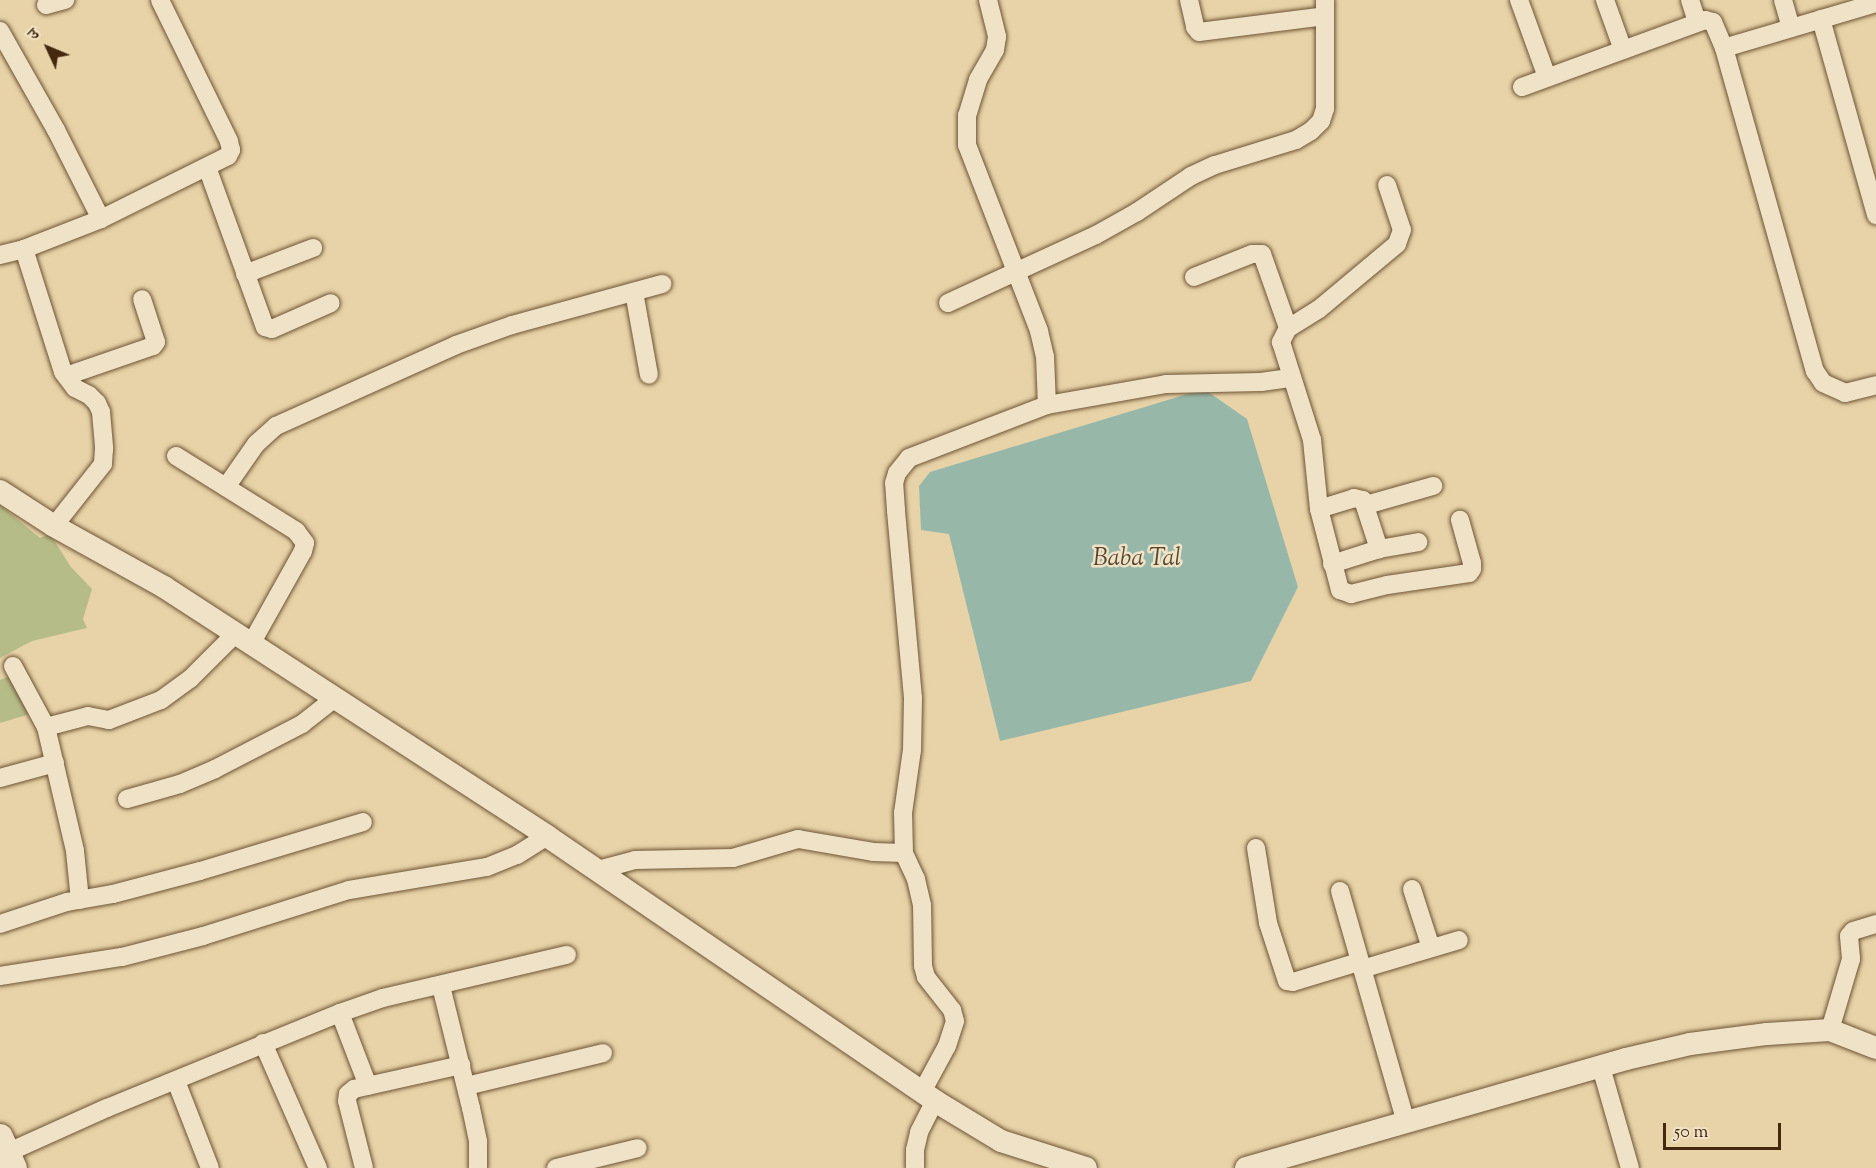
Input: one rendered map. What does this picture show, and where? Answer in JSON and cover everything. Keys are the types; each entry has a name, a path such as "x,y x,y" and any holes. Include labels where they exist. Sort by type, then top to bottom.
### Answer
{"street":[{"path":"46,5 65,0"},
{"path":"0,255 24,249 101,219 228,156 231,150 229,141 160,0"},
{"path":"988,0 997,37 995,50 978,80 967,114 965,130 967,145 1039,331 1046,356 1047,405"},
{"path":"948,303 1096,235 1137,212 1191,176 1215,165 1296,140 1311,131 1321,121 1325,109 1325,8 1199,32 1195,27 1189,0"},
{"path":"1519,0 1547,77"},
{"path":"1605,0 1623,50"},
{"path":"1690,0 1697,22"},
{"path":"1783,0 1791,28"},
{"path":"1724,48 1876,3"},
{"path":"1821,19 1876,215"},
{"path":"1522,87 1697,22 1705,20 1713,22 1724,48 1815,371 1823,383 1845,393 1876,385"},
{"path":"0,32 56,130 101,219"},
{"path":"207,167 265,327 272,329 331,303"},
{"path":"1387,185 1402,230 1397,244 1319,309 1288,328 1281,342 1290,378 1312,440 1319,508 1340,590 1351,594 1387,585 1469,573 1472,563 1460,520"},
{"path":"245,274 313,248"},
{"path":"24,249 66,376 75,388 97,403 104,449 103,464 97,474 54,526"},
{"path":"1194,277 1252,254 1262,254 1288,328"},
{"path":"226,487 256,444 276,426 456,345 512,325 662,284"},
{"path":"634,292 649,375"},
{"path":"66,376 153,346 156,342 142,299"},
{"path":"915,1168 915,1150 928,1096 955,1021 952,1010 933,989 923,966 922,905 916,879 904,852 903,813 912,750 913,698 894,483 897,473 909,458 1047,405 1166,384 1261,382 1290,378"},
{"path":"46,727 88,716 110,720 161,700 243,638 303,551 305,543 296,531 176,456"},
{"path":"1366,506 1432,486"},
{"path":"0,491 54,526 164,587 548,836 928,1096 1001,1141 1086,1168"},
{"path":"1319,508 1354,498 1363,500 1379,549"},
{"path":"1332,564 1379,549 1418,542"},
{"path":"13,666 46,727 75,851 80,900"},
{"path":"127,799 180,784 216,769 302,724 335,698"},
{"path":"0,778 55,762"},
{"path":"0,924 80,900 191,874 363,822"},
{"path":"0,976 122,957 203,936 350,890 487,867 517,855 548,836"},
{"path":"598,870 635,860 733,858 798,839 873,852 904,852"},
{"path":"1256,848 1268,922 1287,981 1293,982 1459,940"},
{"path":"1412,890 1431,948"},
{"path":"1340,891 1406,1123"},
{"path":"1830,1030 1851,959 1849,936 1853,931 1876,924"},
{"path":"5,1153 107,1108 340,1013 383,998 567,955"},
{"path":"441,986 467,1086 478,1142 478,1168"},
{"path":"340,1013 368,1086"},
{"path":"1246,1168 1690,1044 1767,1034 1830,1030 1876,1048"},
{"path":"263,1043 318,1168"},
{"path":"467,1086 603,1053"},
{"path":"364,1168 347,1101 348,1094 354,1089 461,1065"},
{"path":"1601,1067 1630,1168"},
{"path":"176,1081 210,1168"},
{"path":"556,1168 638,1148"}],"green space":[{"path":"0,505 40,538 50,534 71,567 92,589 83,619 87,628 32,641 0,658"},
{"path":"12,675 33,713 0,723 0,680"}],"water":[{"name":"Baba Tal","path":"1204,389 1247,419 1298,587 1251,681 1000,741 949,534 921,530 919,486 930,472"}]}
